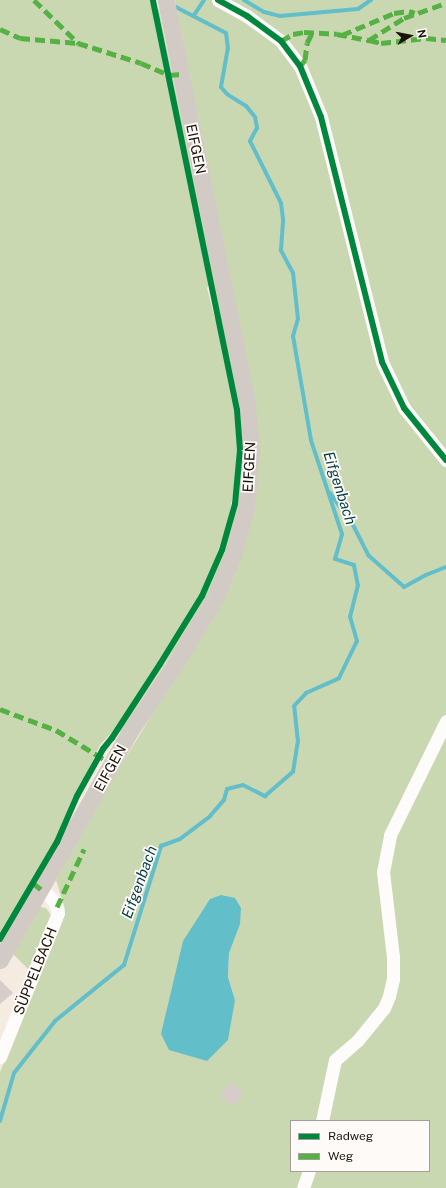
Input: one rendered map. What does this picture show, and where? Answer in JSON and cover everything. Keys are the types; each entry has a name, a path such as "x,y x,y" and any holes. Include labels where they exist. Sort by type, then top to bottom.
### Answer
{"main road":[{"name":"EIFGEN","path":"0,960 42,890 130,731 179,658 216,596 238,540 248,489 251,449 246,398 166,0"}],"street":[{"path":"218,0 247,16 281,41 300,66 321,117 382,362 404,408 446,460"},
{"path":"322,1120 335,1060 358,1040 384,1008 389,996 393,979 393,957 384,872 390,835 446,721"},
{"name":"SÜPPELBACH","path":"0,1057 58,913 55,902 42,890"},
{"path":"303,1188 308,1172"}],"green space":[{"path":"0,0 149,0 159,10 238,394 244,450 242,485 235,525 219,573 197,616 120,732 119,729 182,633 209,588 232,525 239,476 234,490 227,525 207,581 193,608 117,727 100,745 53,844 0,936","holes":["211,274 221,321 215,319 207,288 211,281","231,367 240,415 239,416 235,407 228,375"]},
{"path":"175,0 446,0 446,1188 308,1188 313,1172 430,1172 430,1120 290,1120 290,1172 304,1172 299,1188 0,1188 0,1072 63,920 65,909 56,880 92,813 181,667 253,510 256,491 258,453","holes":["235,898 233,938 229,953 228,977 235,1000 207,1061"]},
{"path":"40,907 46,908 51,915 30,971 13,954"}],"water":[{"path":"221,895 235,898 241,908 240,924 229,953 228,977 235,1000 228,1040 207,1061 169,1050 161,1034 183,941 210,899"}],"building":[{"path":"0,980 13,993 0,1004"},
{"path":"232,1082 244,1094 232,1106 220,1094"}],"waterway":[{"path":"194,15 204,0"},
{"path":"244,0 264,12 280,16 358,9 371,0"},
{"name":"Eifgenbach","path":"0,1121 14,1073 55,1021 124,965 161,846 180,839 210,816 224,800 227,789 243,785 265,796 293,772 298,742 294,706 306,693 339,678 357,641 350,617 358,586 354,565 335,559 342,534 311,440 293,336 298,319 293,273 281,250 283,219 281,203 250,141 257,128 255,117 246,106 227,94 221,87 228,49 226,33 172,5"},
{"path":"330,493 352,523 368,555 404,587 426,575 446,567"}],"marked path":[{"path":"34,0 78,43"},
{"path":"281,41 293,34 304,32 337,34 369,40 404,18 446,3"},
{"path":"342,35 394,13 409,11 415,13"},
{"path":"0,29 20,38 78,43 141,63 169,75 181,74"},
{"path":"300,66 305,60 307,43 312,33"},
{"path":"369,40 381,43 426,38 446,40"},
{"path":"0,709 56,730 112,764"},
{"path":"57,907 84,849"},
{"path":"33,883 42,890"}],"cycle path":[{"path":"0,939 57,842 77,796 103,749 112,738 160,664 202,596 222,550 235,504 240,450 237,410 153,0"},
{"path":"218,0 247,16 281,41 300,66 321,117 382,362 404,408 446,460"}]}
